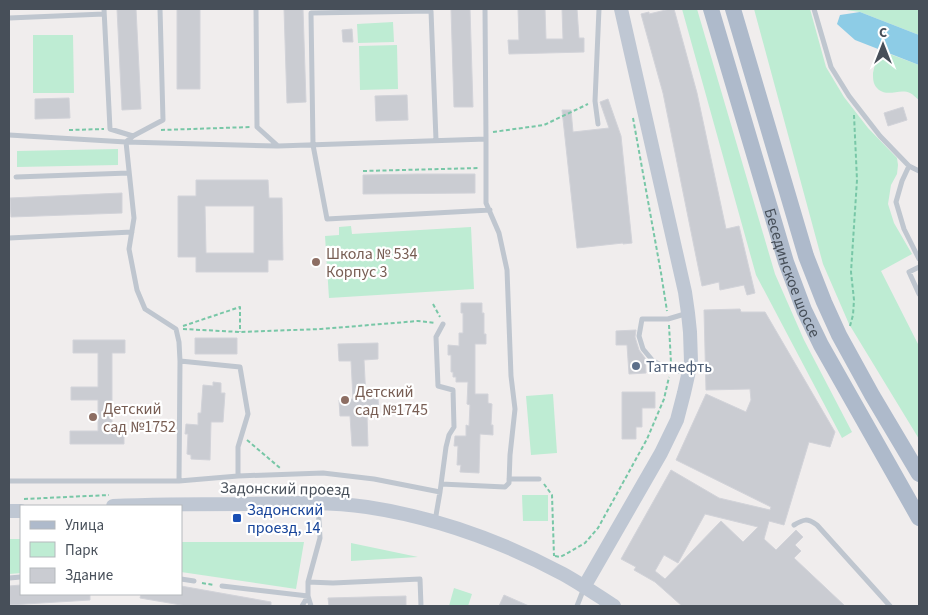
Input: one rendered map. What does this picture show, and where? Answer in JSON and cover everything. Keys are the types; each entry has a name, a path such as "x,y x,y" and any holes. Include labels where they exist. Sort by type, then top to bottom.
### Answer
{"main road":[{"name":"Бесединское шоссе","path":"712,9 786,262 804,310 821,345 919,518"},
{"name":"Бесединское шоссе","path":"733,9 806,256 824,302 839,335 919,474"}],"street":[{"path":"584,587 661,453 677,420 691,362 688,313 675,244 621,9"},
{"name":"Задонский проезд","path":"114,501 128,505"},
{"name":"Задонский проезд","path":"178,505 318,502 366,507 435,521 486,539 563,574 614,606"},
{"path":"9,511 20,505"}],"lane":[{"path":"126,142 141,131 163,120 160,9"},
{"path":"256,9 257,127 278,146"},
{"path":"441,484 505,487 509,483 515,409 511,376 507,270 499,233 486,203 485,9"},
{"path":"598,124 594,101 599,9"},
{"path":"814,9 831,67 854,102 880,136 909,166 919,171"},
{"path":"9,18 104,11 110,129 133,136"},
{"path":"436,140 431,12 311,11 313,145 327,219 490,210"},
{"path":"9,135 126,142 278,146 436,140 486,136"},
{"path":"126,142 134,218 129,249 137,290 145,309 176,329 179,342 179,482"},
{"path":"909,166 896,202 904,229 919,259"},
{"path":"16,177 129,173"},
{"path":"9,238 132,232"},
{"path":"919,267 909,272 919,294"},
{"path":"688,313 668,319 642,319 639,336 643,348 652,361 671,370 689,373"},
{"path":"435,521 446,447 449,435 454,427 453,390 438,386 436,337 443,324"},
{"path":"180,362 240,367 248,414 238,447 238,476"},
{"path":"9,481 179,482 238,476 323,473 374,479 440,492"},
{"path":"509,479 538,478"},
{"path":"311,606 308,596 308,582 320,538 318,502"},
{"path":"794,525 803,520 811,521 817,525 890,606"},
{"path":"182,579 194,581"},
{"path":"308,582 333,583 420,579 420,606"},
{"path":"222,586 308,596"},
{"path":"577,606 584,587"},
{"path":"302,606 308,596"}],"path":[{"path":"486,136 544,125 594,101"},
{"path":"849,329 854,315 851,272 857,180 854,102"},
{"path":"538,478 552,495 553,556 560,557 585,543 598,528 647,439 664,399 671,370 670,330 631,112"},
{"path":"141,131 257,127"},
{"path":"364,171 486,167"},
{"path":"432,304 443,324"},
{"path":"176,329 240,307 240,332"},
{"path":"176,329 240,332 321,329 418,321 443,324"},
{"path":"242,435 287,474"},
{"path":"228,491 256,491"},
{"path":"20,505 114,501"},
{"path":"194,581 222,586"}],"green space":[{"path":"682,9 697,9 775,274 804,340 852,432 842,438 756,275"},
{"path":"754,9 810,9 826,67 844,97 868,128 897,158 897,174 891,185 888,204 894,223 912,254 881,271 919,346 919,439 849,324 823,264"},
{"path":"839,9 919,9 919,35 860,12"},
{"path":"393,22 394,42 358,43 357,24"},
{"path":"33,35 73,35 74,93 33,93"},
{"path":"397,45 398,89 360,90 359,46"},
{"path":"879,50 919,65 919,100 906,92 887,93 877,88 873,73"},
{"path":"118,149 118,165 17,167 17,151"},
{"path":"351,226 352,234 471,227 474,289 329,298 325,236 339,235 339,227"},
{"path":"553,394 557,453 531,455 526,396"},
{"path":"522,495 548,495 548,521 523,521"},
{"path":"9,539 20,539 20,573 9,574"},
{"path":"182,542 304,542 296,589 182,572"},
{"path":"351,543 418,557 351,561"},
{"path":"454,588 472,594 468,606 449,606"}],"water":[{"path":"860,12 919,35 919,65 855,40 837,24 840,15"}],"building":[{"path":"117,9 136,9 141,109 122,110"},
{"path":"177,9 200,9 200,89 177,89"},
{"path":"284,9 303,9 306,102 287,103"},
{"path":"451,9 470,9 473,107 454,107"},
{"path":"518,9 545,9 546,39 563,39 562,9 577,9 579,38 584,38 584,52 509,54 508,40 519,40"},
{"path":"674,9 697,93 726,229 739,226 755,293 747,295 744,285 720,290 719,282 702,286 663,93 641,14"},
{"path":"352,29 353,42 343,42 342,30"},
{"path":"407,95 408,120 376,121 375,96"},
{"path":"69,98 70,118 35,119 35,99"},
{"path":"608,99 621,136 632,243 577,248 562,110 571,110 573,132 609,128 600,102"},
{"path":"903,107 907,120 888,126 884,113"},
{"path":"475,174 475,193 363,194 363,175"},
{"path":"196,180 268,180 269,198 282,198 283,260 268,260 268,272 196,272 196,257 178,257 178,196 196,196","holes":["205,206 254,206 254,253 206,253"]},
{"path":"122,193 122,213 11,217 10,198"},
{"path":"461,303 482,303 482,313 484,313 486,344 475,344 475,394 488,394 488,403 492,404 491,425 493,425 493,435 480,434 479,473 460,472 461,465 457,465 458,446 454,446 455,436 466,436 466,425 469,426 468,382 456,382 456,377 453,377 453,372 451,372 451,355 448,355 448,345 459,346 459,333 463,333"},
{"path":"740,309 741,312 765,312 835,432 830,447 809,442 784,525 769,521 764,539 776,550 796,530 803,537 795,545 801,551 794,558 845,606 682,606 655,582 634,570 636,567 621,559 671,470 719,498 770,510 771,507 676,460 706,394 746,412 751,400 750,389 706,390 704,310","holes":["705,514 758,527 743,542 721,521 665,579 655,571 664,555 678,563"]},
{"path":"636,330 635,337 639,350 645,358 646,373 629,374 627,345 616,345 616,331"},
{"path":"195,338 237,338 237,354 195,354"},
{"path":"73,340 125,340 125,353 112,353 112,431 124,431 124,444 70,444 70,431 98,431 98,400 71,400 71,387 98,387 98,353 73,353"},
{"path":"378,343 378,359 364,360 366,399 378,398 379,415 367,415 368,446 352,446 350,416 340,416 339,400 353,399 351,361 339,361 338,344"},
{"path":"213,382 221,383 221,393 225,393 223,422 211,422 210,460 191,459 191,455 187,454 188,434 185,434 186,424 198,425 203,385 213,386"},
{"path":"622,392 655,392 655,408 642,408 642,427 636,427 636,439 622,439"},
{"path":"20,585 20,595 90,595 90,600 9,605 9,586"},
{"path":"182,586 271,602 271,606 187,606 140,598 141,595 182,595"},
{"path":"504,595 529,606 499,606"},
{"path":"406,596 406,606 329,606 328,598"}],"place":[{"name":"Школа № 534 Корпус 3","path":"316,262"},
{"name":"Татнефть","path":"636,366"},
{"name":"Детский сад №1745","path":"345,400"},
{"name":"Детский сад №1752","path":"93,417"},
{"name":"Задонский проезд, 14","path":"237,518"}]}
